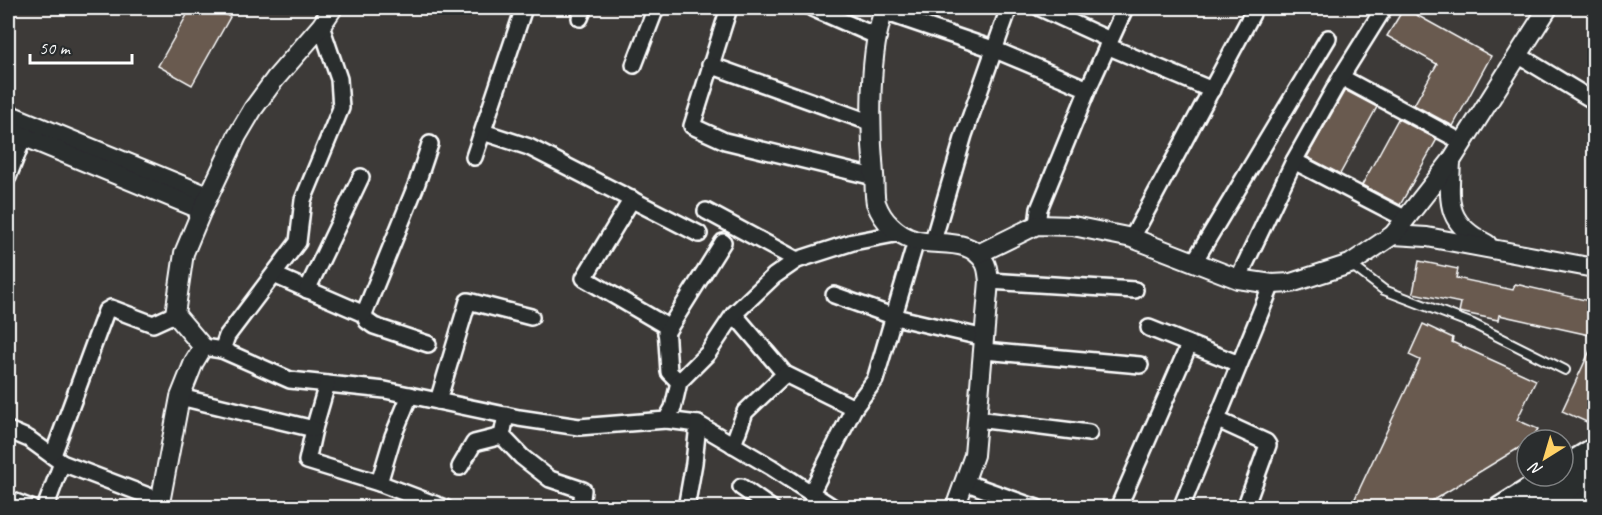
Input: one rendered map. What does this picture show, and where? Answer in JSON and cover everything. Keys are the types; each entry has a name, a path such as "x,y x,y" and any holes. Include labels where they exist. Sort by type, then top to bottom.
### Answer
{"main road":[{"path":"1575,461 1594,449"},
{"path":"1536,507 1594,471"},
{"path":"1500,507 1531,488"}],"street":[{"path":"333,8 253,109 237,136 184,253 175,314 203,347 222,350 290,380 385,390 506,416 579,427 666,420 698,424 831,507"},
{"path":"474,157 524,8"},
{"path":"634,65 656,8"},
{"path":"729,8 692,126 725,141 874,177"},
{"path":"812,8 835,13 876,36"},
{"path":"811,493 854,408 875,380 916,238 964,135 1009,8"},
{"path":"1040,8 1109,43 1212,90"},
{"path":"1037,225 1039,209 1088,89 1125,8"},
{"path":"1238,279 1294,161 1341,76 1384,8"},
{"path":"978,254 1037,225 1074,226 1132,238 1238,279 1272,284 1291,283 1350,264 1393,235 1451,161 1548,8"},
{"path":"916,238 888,224 876,202 872,123 876,36 885,10 993,49 1088,89"},
{"path":"1132,238 1252,14"},
{"path":"222,350 226,336 298,242 303,200 341,108 339,79 321,26"},
{"path":"1194,262 1328,38"},
{"path":"1518,55 1594,99"},
{"path":"711,65 872,123"},
{"path":"1341,76 1462,142"},
{"path":"8,114 205,203"},
{"path":"483,132 529,147 699,234"},
{"path":"8,177 16,133 205,203"},
{"path":"364,314 417,183 430,144"},
{"path":"1294,161 1406,219"},
{"path":"1451,161 1450,206 1454,217 1479,240 1496,249"},
{"path":"307,290 361,177"},
{"path":"632,199 584,278 666,326 669,372 679,382"},
{"path":"706,211 797,260"},
{"path":"1393,235 1427,237 1594,268"},
{"path":"666,420 673,408 679,382 708,353 734,314 774,276 797,260 853,242 916,238 962,245 978,254 986,264 989,281 974,455 955,507"},
{"path":"666,333 723,242"},
{"path":"274,275 364,314 367,321 374,326 428,344"},
{"path":"989,281 1135,290"},
{"path":"1181,507 1272,284"},
{"path":"834,295 984,345 1140,365"},
{"path":"438,401 468,301 531,317"},
{"path":"45,507 57,459 106,311 111,308 153,324 175,314"},
{"path":"734,314 785,374 854,408"},
{"path":"1149,328 1239,364"},
{"path":"1118,507 1189,345"},
{"path":"8,430 29,439 57,459 159,503 180,397 194,362 203,347"},
{"path":"733,445 745,412 785,374"},
{"path":"327,384 307,461 380,483 445,507"},
{"path":"380,483 393,436 410,395"},
{"path":"180,397 314,429"},
{"path":"502,436 506,416"},
{"path":"977,419 1089,433"},
{"path":"1218,420 1268,445 1245,507"},
{"path":"686,507 698,424"},
{"path":"460,467 474,442 502,436"},
{"path":"502,436 522,457 550,479 583,490 581,507"},
{"path":"964,482 1037,507"},
{"path":"741,487 771,507"},
{"path":"1570,507 1594,490"},
{"path":"8,499 31,507"}],"lane":[{"path":"1350,264 1384,290 1473,324 1565,370"}],"building":[{"path":"191,8 213,8 230,17 192,85 158,66"},
{"path":"1404,8 1491,56 1453,126 1414,105 1437,64 1387,36"},
{"path":"1345,90 1377,107 1340,174 1307,157"},
{"path":"1398,119 1437,139 1400,205 1362,185"},
{"path":"1419,261 1458,269 1456,278 1513,290 1515,284 1594,302 1594,336 1499,315 1498,320 1459,312 1461,303 1413,293"},
{"path":"1423,324 1453,338 1452,342 1536,380 1517,420 1536,428 1515,428 1515,450 1422,507 1351,507 1420,360 1409,355"},
{"path":"1594,342 1594,416 1591,424 1562,411"}]}
